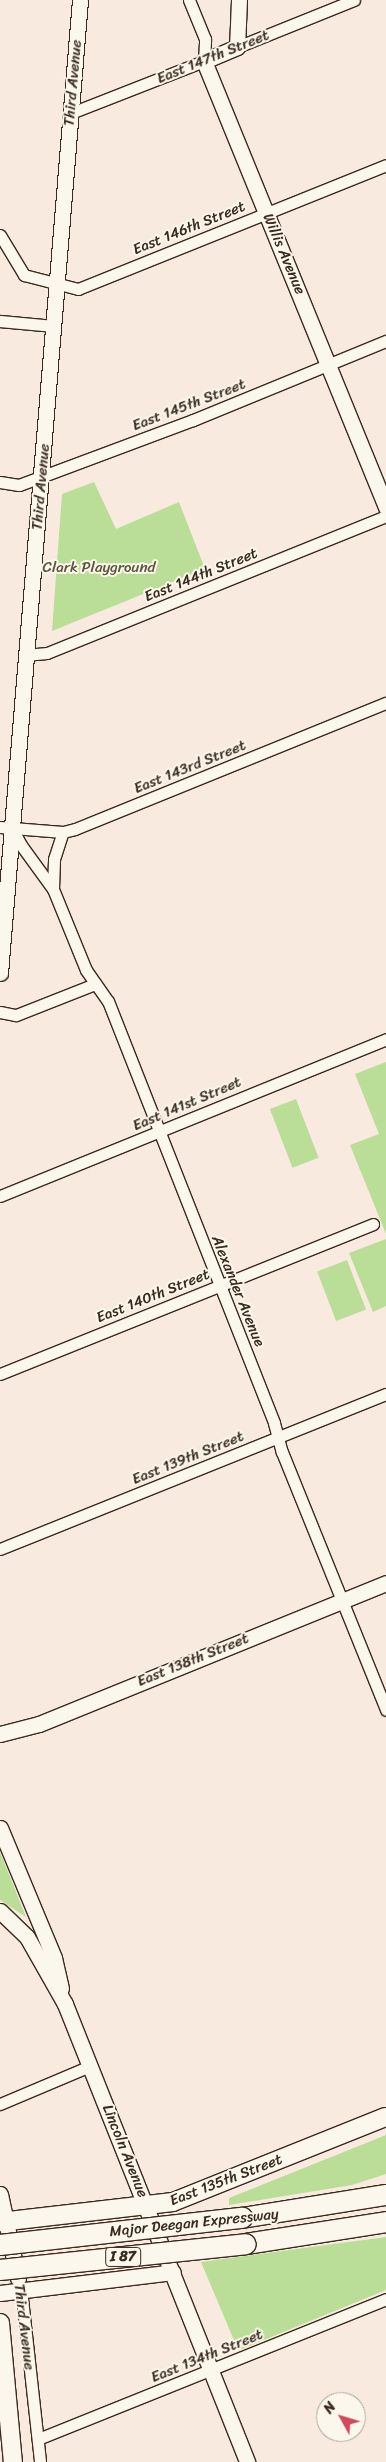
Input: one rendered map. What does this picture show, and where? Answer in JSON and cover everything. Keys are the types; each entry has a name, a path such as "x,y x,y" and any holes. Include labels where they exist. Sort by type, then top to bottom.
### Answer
{"highway":[{"name":"Major Deegan Expressway","path":"0,2245 242,2218 386,2195"},
{"name":"Major Deegan Expressway","path":"0,2270 246,2244 386,2222"}],"main road":[{"name":"Third Avenue","path":"0,974 6,827 26,655 80,0"},
{"path":"237,47 239,0"},
{"name":"East 147th Street","path":"204,61 237,47"},
{"name":"Willis Avenue","path":"204,61 329,364 386,508"},
{"name":"East 138th Street","path":"0,1734 39,1724 386,1582"},
{"path":"0,1828 54,1958 65,2004"},
{"name":"Lincoln Avenue","path":"0,1911 27,1937 65,2004 248,2462"},
{"name":"East 135th Street","path":"4,2222 147,2207 185,2198 386,2117"},
{"name":"Third Avenue","path":"0,2194 4,2222 20,2289"},
{"path":"0,2293 20,2289 173,2272"},
{"path":"0,2323 13,2462"}],"street":[{"name":"Willis Avenue","path":"189,0 204,39 204,61"},
{"name":"East 147th Street","path":"237,47 354,0"},
{"name":"East 147th Street","path":"71,113 204,61"},
{"name":"East 146th Street","path":"0,235 24,275 57,286 78,289 386,166"},
{"path":"0,321 54,326"},
{"name":"East 145th Street","path":"0,482 20,484 42,476 193,420 386,341"},
{"name":"East 144th Street","path":"26,655 47,653 386,516"},
{"name":"East 143rd Street","path":"6,827 63,832 386,704"},
{"name":"Alexander Avenue","path":"6,827 52,889 86,970 108,1001 341,1600 386,1710"},
{"name":"Alexander Avenue","path":"52,889 54,860 63,832"},
{"path":"0,1012 16,1015 95,984"},
{"name":"East 141st Street","path":"0,1196 386,1038"},
{"name":"East 140th Street","path":"0,1374 372,1224"},
{"name":"East 139th Street","path":"0,1548 386,1394"},
{"path":"0,2104 90,2066"},
{"name":"Third Avenue","path":"20,2289 40,2462"},
{"name":"East 134th Street","path":"38,2439 386,2299"}],"green space":[{"name":"Clark Playground","path":"94,482 116,529 179,502 205,569 52,631 62,494"},
{"path":"386,1062 386,1234 350,1145 379,1134 355,1074"},
{"path":"296,1099 319,1158 292,1168 270,1109"},
{"path":"386,1239 386,1306 373,1312 349,1253"},
{"path":"347,1260 366,1309 336,1321 317,1271"},
{"path":"0,1852 26,1917 0,1900"},
{"path":"386,2135 386,2174 352,2185 229,2205 229,2198"},
{"path":"386,2237 386,2290 242,2349 236,2345 201,2262"}]}
